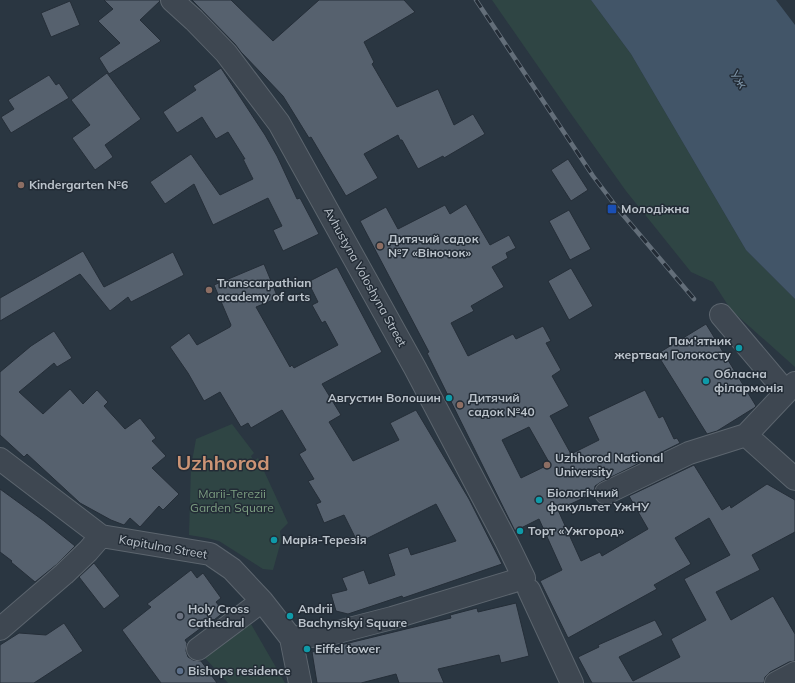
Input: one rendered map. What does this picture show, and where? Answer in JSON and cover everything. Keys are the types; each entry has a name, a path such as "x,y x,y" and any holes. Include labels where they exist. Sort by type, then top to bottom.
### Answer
{"street":[{"name":"Avhustyna Voloshyna Street","path":"172,0 226,53 279,123 415,368 507,543 572,683"},
{"path":"606,493 689,453 746,435 791,387 721,315"},
{"path":"746,435 795,479"},
{"name":"Kapitulna Street","path":"0,459 101,536 210,554 232,569 262,602 291,638"},
{"path":"0,629 88,552 101,536"},
{"path":"300,683 291,638 330,634 526,584"},
{"path":"198,649 262,602"},
{"path":"776,683 795,673"}],"green space":[{"path":"492,0 591,0 631,54 746,250 795,299 795,367 731,310 713,282 691,272 626,191"},
{"name":"Marii-Terezii Garden Square","path":"232,424 254,453 251,456 254,461 258,458 288,523 280,531 281,541 273,570 263,569 219,541 189,535 191,467 196,439"},
{"path":"251,624 285,683 228,683 205,658"}],"water":[{"name":"Уж","path":"591,0 776,0 795,25 795,299 746,250 631,54"}],"building":[{"path":"104,0 160,0 140,20 161,41 109,74 99,58 120,43 98,21 113,9"},
{"path":"192,0 231,0 273,41 319,0 404,0 415,12 364,42 374,62 372,64 397,107 438,89 454,125 473,114 485,134 444,158 443,156 418,169 398,135 364,154 378,178 346,196 311,137 309,138 283,96"},
{"path":"70,1 80,25 51,37 41,13"},
{"path":"221,68 265,135 277,156 297,199 300,198 319,234 283,251 273,230 282,226 268,198 213,225 194,184 165,204 150,182 191,154 220,195 253,179 243,159 245,159 228,132 216,139 202,117 177,133 163,112 196,90 193,86"},
{"path":"107,73 141,119 105,145 113,157 95,170 72,138 90,125 71,100"},
{"path":"49,75 56,85 59,83 69,98 11,133 1,117 14,109 8,100"},
{"path":"568,159 588,190 571,201 551,170"},
{"path":"466,204 490,245 509,235 516,248 506,253 508,258 492,267 504,287 471,306 474,311 451,323 468,356 513,334 516,339 543,326 551,341 546,343 561,370 552,376 569,406 550,416 571,454 599,440 588,417 645,390 659,418 663,416 674,439 677,438 680,443 601,482 595,486 594,493 558,510 581,561 600,552 602,556 648,529 629,496 694,465 722,510 730,505 731,508 767,484 795,500 795,532 752,555 760,570 716,592 731,620 773,596 795,634 795,661 789,662 770,672 765,677 764,683 592,683 578,657 599,647 598,645 655,620 663,635 619,657 633,681 680,657 671,639 706,620 684,579 730,555 709,518 675,538 691,564 654,585 657,589 568,638 540,581 562,570 539,519 515,531 427,353 429,352 360,221 386,207 398,229 445,205 450,214","holes":["529,427 550,464 521,478 502,440"]},
{"path":"569,210 591,249 570,260 549,221"},
{"path":"83,251 104,287 173,252 184,275 131,302 128,297 110,311 80,274 0,321 0,298"},
{"path":"264,264 278,298 256,307 290,367 292,365 294,368 338,345 325,321 322,323 312,305 318,302 308,282 337,267 382,352 322,384 341,415 329,422 353,461 399,440 390,423 416,410 469,499 502,564 403,598 402,596 348,614 336,611 331,594 347,590 342,578 364,570 369,584 395,575 388,554 408,547 411,555 456,541 436,504 358,543 344,515 324,523 316,504 321,502 308,481 314,479 299,454 306,450 282,410 251,428 248,423 241,427 220,392 204,401 188,373 170,347 189,333 197,345 230,327 231,325 214,285"},
{"path":"571,268 593,306 569,320 548,281"},
{"path":"706,324 756,406 717,431 707,434 657,354"},
{"path":"54,331 72,358 57,367 54,363 19,392 43,414 70,389 83,404 97,390 108,402 104,406 125,429 140,418 156,438 152,441 166,456 152,468 179,494 163,510 159,506 140,527 130,518 124,525 111,520 80,503 27,454 24,457 0,435 0,372 31,346"},
{"path":"0,489 75,546 56,565 35,582 0,552"},
{"path":"94,563 120,596 104,609 79,577"},
{"name":"Holy Cross Cathedral","path":"191,570 197,578 203,573 221,598 216,602 224,612 185,640 187,643 186,651 188,657 193,660 201,661 217,683 161,683 122,630 151,607 147,604"},
{"path":"516,603 529,656 501,663 499,655 438,669 444,683 399,683 396,674 361,683 317,683 312,652 451,618 450,615 477,608 478,612"},
{"path":"64,623 83,651 34,683 0,683 0,645 19,633 46,635"}],"railway":[{"path":"476,0 593,176 618,209 694,299"}],"place":[{"name":"Kindergarten №6","path":"21,185"},
{"name":"Молодіжна","path":"612,209"},
{"name":"Дитячий садок №7 «Віночок»","path":"380,246"},
{"name":"Transcarpathian academy of arts","path":"209,290"},
{"name":"Пам’ятник жертвам Голокосту","path":"739,348"},
{"name":"Обласна філармонія","path":"706,381"},
{"name":"Августин Волошин","path":"449,398"},
{"name":"Дитячий садок №40","path":"460,405"},
{"name":"Uzhhorod National University","path":"547,465"},
{"name":"Біологічний факультет УжНУ","path":"539,500"},
{"name":"Торт «Ужгород»","path":"520,531"},
{"name":"Марія-Терезія","path":"274,540"},
{"name":"Holy Cross Cathedral","path":"180,616"},
{"name":"Andrii Bachynskyi Square","path":"290,616"},
{"name":"Eiffel tower","path":"307,649"},
{"name":"Bishops residence","path":"180,671"}],"district":[{"name":"Uzhhorod","path":"223,463"}]}
